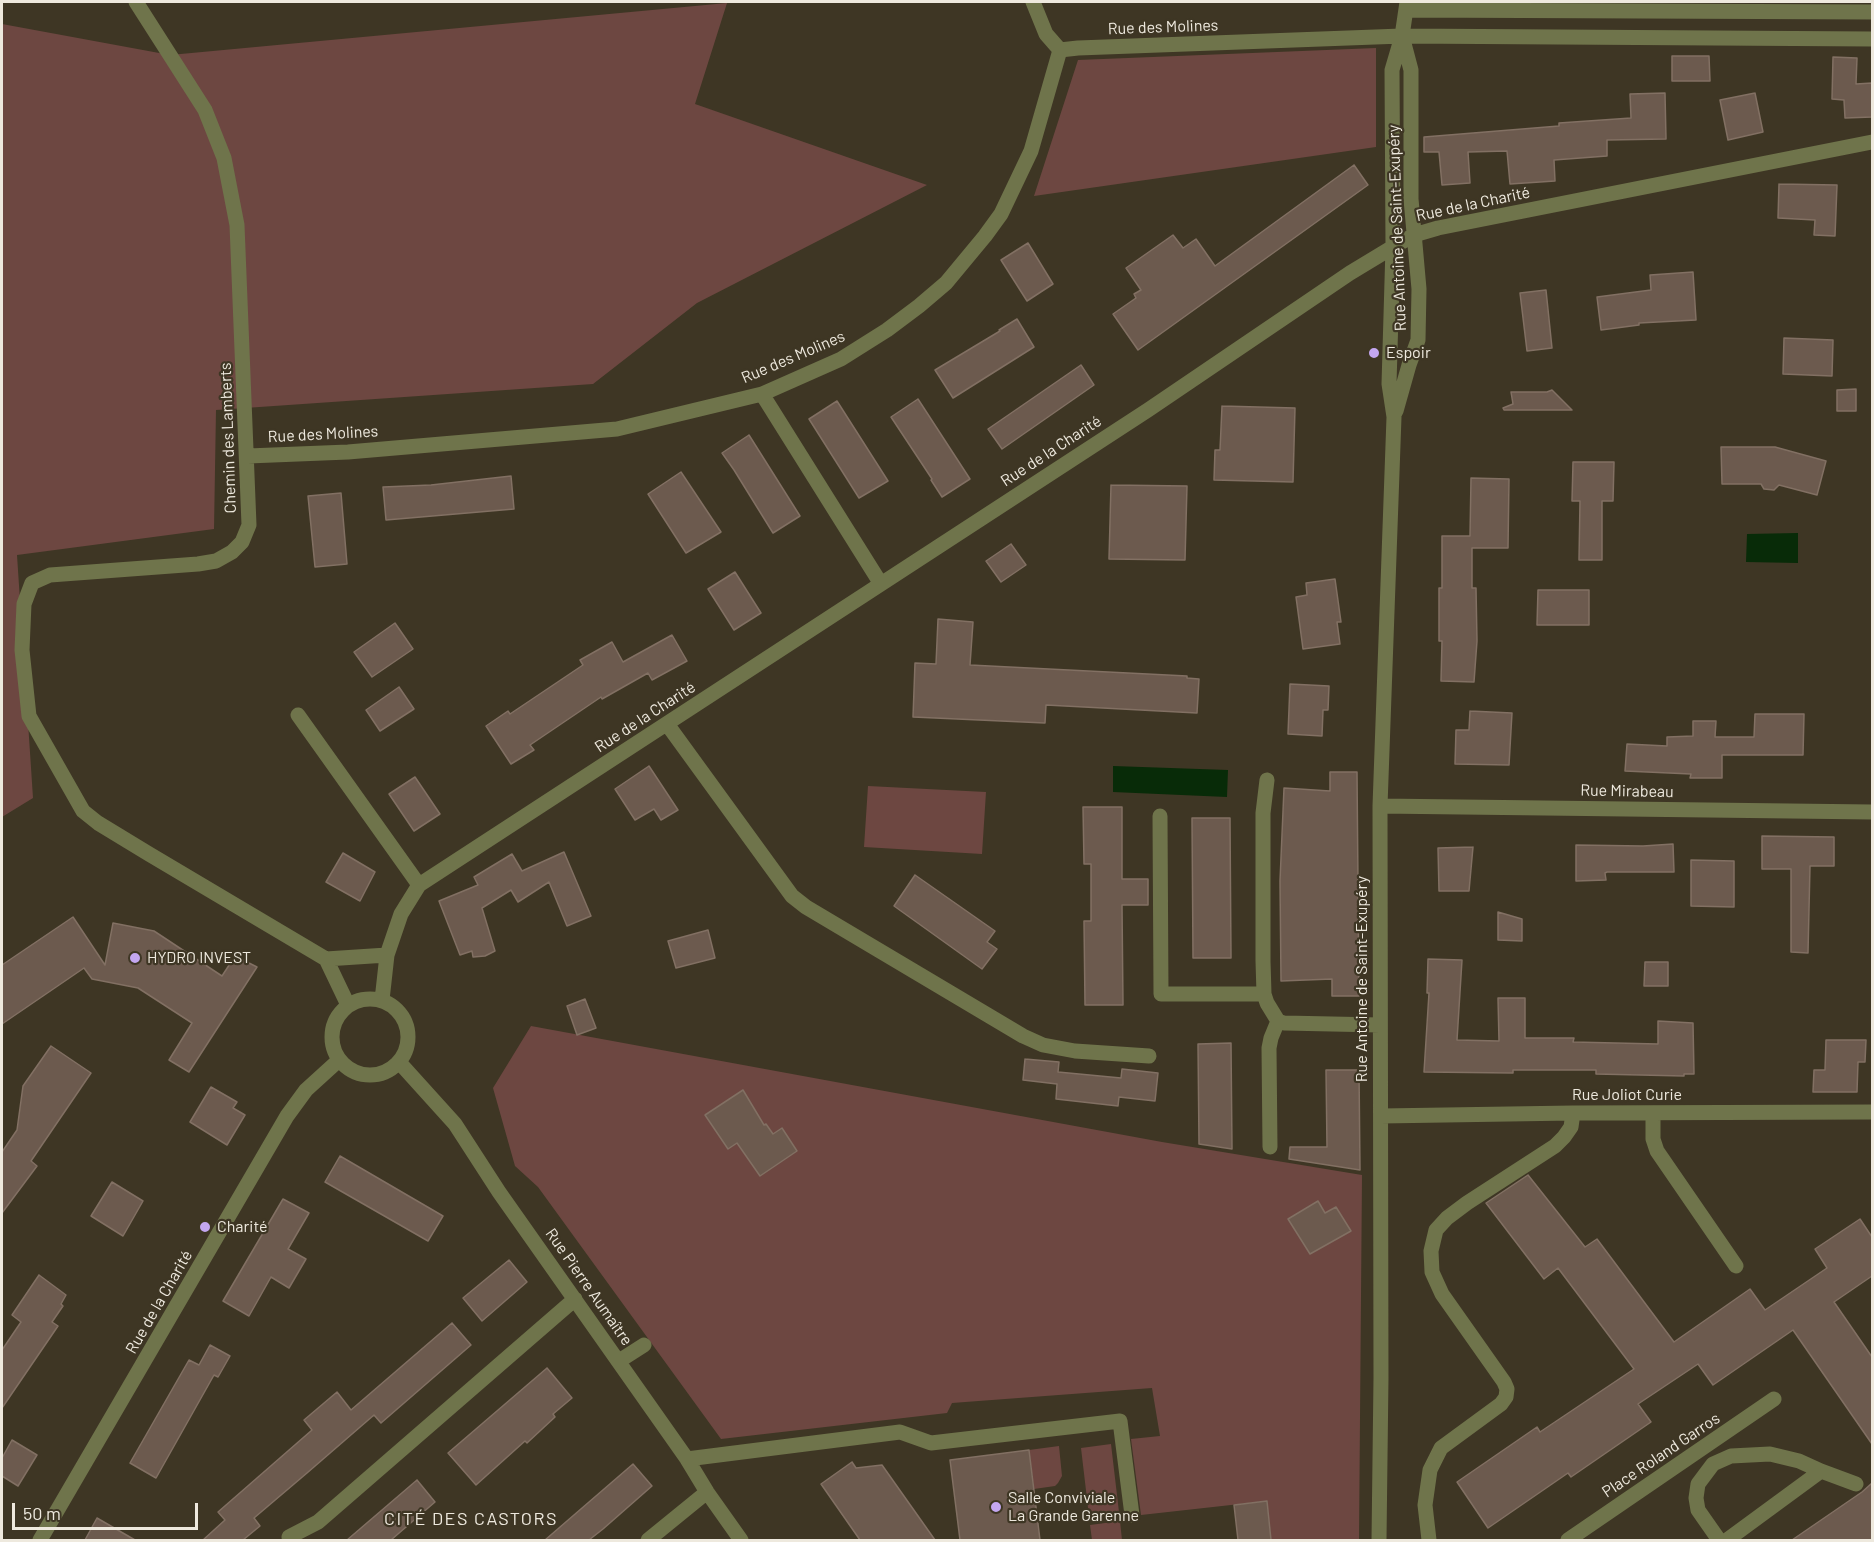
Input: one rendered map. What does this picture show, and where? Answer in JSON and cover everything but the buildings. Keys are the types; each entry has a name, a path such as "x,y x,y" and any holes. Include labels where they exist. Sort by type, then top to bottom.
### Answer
{"street":[{"name":"Chemin des Lamberts","path":"136,2 205,110 224,158 237,225 249,525 242,542 216,561 50,575 32,583 24,604 22,650 29,716 83,811 98,823 168,866 326,959"},
{"path":"1033,2 1046,34 1060,50"},
{"path":"1406,6 1872,12"},
{"name":"Rue Antoine de Saint-Exupéry","path":"1379,1540 1380,806 1395,417 1389,384 1393,247 1392,70 1402,36 1406,6"},
{"name":"Rue des Molines","path":"248,456 348,452 617,429 762,393 841,358 887,330 946,283 1001,214 1031,151 1060,50 1402,36 1872,39"},
{"name":"Rue Antoine de Saint-Exupéry","path":"1395,417 1418,340 1419,289 1411,199 1411,70 1402,36"},
{"name":"Rue de la Charité","path":"382,1000 387,955 401,914 419,885 1148,410 1350,273 1393,247 1414,235 1438,228 1872,142"},
{"path":"762,393 881,584"},
{"path":"298,715 419,885"},
{"path":"667,724 792,896 806,907 1023,1036 1043,1045 1075,1051 1149,1056"},
{"path":"1267,780 1263,813 1264,994 1278,1021 1284,1023 1380,1025"},
{"name":"Rue Mirabeau","path":"1380,806 1872,812"},
{"path":"1160,816 1161,994 1264,994"},
{"path":"348,1005 326,959 387,955"},
{"path":"370,998 382,1000 399,1012 405,1021 408,1042 405,1053 399,1062 380,1074 357,1073 347,1068 339,1060 333,1049 331,1037 333,1025 348,1005 370,998"},
{"path":"1270,1147 1269,1048 1278,1021"},
{"name":"Rue de la Charité","path":"40,1540 287,1116 306,1090 339,1060"},
{"name":"Rue Pierre Aumaître","path":"399,1062 455,1124 494,1184 687,1459 741,1540"},
{"path":"1429,1540 1425,1504 1430,1470 1437,1455 1441,1448 1501,1404 1506,1397 1507,1389 1442,1294 1432,1272 1431,1251 1436,1230 1447,1218 1467,1203 1555,1146 1570,1127 1573,1113"},
{"name":"Rue Joliot Curie","path":"1381,1116 1573,1113 1872,1113"},
{"path":"1653,1114 1653,1139 1657,1151 1736,1266"},
{"path":"289,1537 318,1522 575,1299"},
{"path":"619,1361 644,1345"},
{"name":"Place Roland Garros","path":"1569,1540 1774,1399"},
{"path":"687,1459 900,1432 931,1443 1120,1421 1132,1515"},
{"path":"1719,1540 1698,1510 1696,1498 1698,1484 1713,1464 1731,1456 1770,1454 1798,1461 1856,1485"},
{"path":"1728,1540 1821,1471"},
{"path":"648,1540 707,1492"}],"shaded area":[{"path":"727,3 695,104 927,185 697,303 593,384 216,410 214,529 17,555 33,798 2,817 2,24 170,55"},
{"path":"1376,48 1376,147 1034,196 1078,60"},
{"path":"1798,533 1798,563 1746,562 1747,534"},
{"path":"1113,766 1228,770 1227,797 1113,792"},
{"path":"868,786 986,792 982,854 864,847"},
{"path":"531,1026 1162,1142 1362,1175 1359,1540 1271,1540 1267,1501 1141,1515 1131,1439 1160,1436 1152,1388 952,1403 947,1413 721,1439 538,1187 515,1166 493,1088"},
{"path":"1111,1444 1119,1512 1089,1516 1081,1448"},
{"path":"1059,1446 1062,1476 1058,1483 1055,1486 1034,1489 1029,1450"},
{"path":"1120,1521 1122,1540 1092,1540 1090,1525"}],"place":[{"name":"Espoir","path":"1374,353"},
{"name":"HYDRO INVEST","path":"135,958"},
{"name":"Charité","path":"205,1227"},
{"name":"Salle Conviviale La Grande Garenne","path":"996,1507"}],"district":[{"name":"CITÉ DES CASTORS","path":"471,1519"}]}
